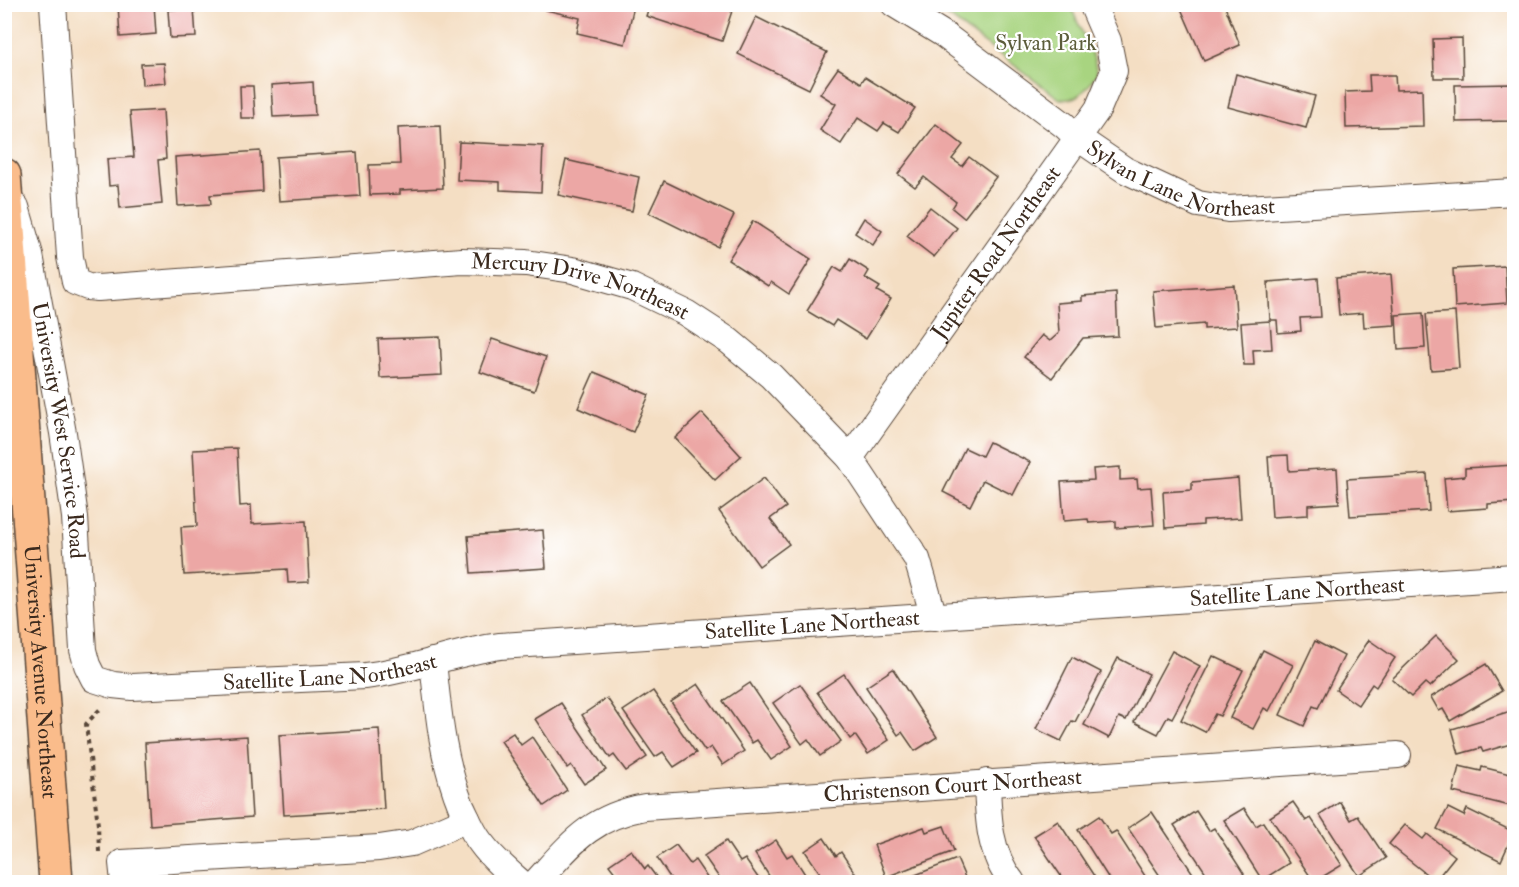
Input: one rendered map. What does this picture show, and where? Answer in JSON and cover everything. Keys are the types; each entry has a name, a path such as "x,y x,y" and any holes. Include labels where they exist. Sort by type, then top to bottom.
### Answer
{"main road":[{"name":"University Avenue Northeast","path":"4,175 56,882"}],"street":[{"name":"University West Service Road","path":"53,4 70,257 75,282"},
{"name":"Sylvan Lane Northeast","path":"894,4 943,34 1078,138 1125,170 1198,204 1228,209 1515,192"},
{"name":"Jupiter Road Northeast","path":"850,458 1098,109 1114,71 1108,41 1092,4"},
{"name":"University West Service Road","path":"4,164 30,255 63,433 75,517 83,650 94,679 113,685"},
{"name":"Mercury Drive Northeast","path":"75,282 98,288 462,261 526,263 573,270 632,287 686,313 729,341 771,376 850,458 916,559 934,617"},
{"name":"Satellite Lane Northeast","path":"113,685 132,687 365,676 389,673 475,650 500,646 1515,577"},
{"path":"433,661 440,726 450,778 479,841 500,866 520,882"},
{"name":"Christenson Court Northeast","path":"536,882 580,834 600,821 623,811 645,807 1398,755"},
{"path":"987,782 989,823 993,845 1001,866 1012,882"},
{"path":"124,882 122,863 379,848 412,843 467,819"}],"path":[{"path":"86,724 98,825 99,859"}],"green space":[{"name":"Sylvan Park","path":"928,5 1070,5 1094,59 1097,73 1087,88 1078,96 1060,99 950,18"}],"building":[{"path":"118,4 154,4 156,34 120,37"},
{"path":"548,4 630,4 634,6 625,44 577,33 580,18 546,10"},
{"path":"650,4 721,4 733,8 722,41 646,16"},
{"path":"1179,4 1224,4 1240,45 1204,61"},
{"path":"194,8 196,37 170,38 168,10"},
{"path":"756,17 827,52 809,89 738,54"},
{"path":"1462,38 1463,78 1434,78 1433,39"},
{"path":"164,63 166,83 142,85 141,64"},
{"path":"838,68 861,83 865,77 915,108 899,132 884,123 878,131 858,118 841,144 820,130 836,104 820,94"},
{"path":"1236,74 1315,96 1306,128 1228,107"},
{"path":"1369,75 1395,75 1396,90 1422,89 1423,126 1346,128 1345,92 1370,91"},
{"path":"313,82 315,115 273,117 271,85"},
{"path":"1513,84 1514,121 1456,122 1455,85"},
{"path":"240,86 253,86 255,118 241,118"},
{"path":"163,110 166,159 158,160 162,204 120,208 118,185 109,186 107,159 134,157 130,112"},
{"path":"936,124 963,145 952,159 962,166 969,157 996,177 964,218 952,208 956,202 924,177 915,187 898,174"},
{"path":"440,126 443,188 400,190 400,194 370,195 369,165 400,164 398,128"},
{"path":"459,142 543,146 541,192 500,190 500,182 457,180"},
{"path":"260,151 262,191 210,195 211,204 178,206 175,157"},
{"path":"357,152 360,196 279,201 276,157"},
{"path":"566,160 639,177 632,211 558,195"},
{"path":"664,181 734,215 718,247 649,213"},
{"path":"930,207 957,228 934,257 907,236"},
{"path":"864,218 882,231 873,245 855,233"},
{"path":"753,221 811,259 789,294 771,282 768,286 728,260"},
{"path":"850,259 869,271 865,278 880,287 877,291 891,299 866,339 836,320 832,326 807,311 834,267 842,272"},
{"path":"1505,266 1507,303 1455,307 1453,269"},
{"path":"1391,274 1395,325 1364,327 1363,313 1339,315 1336,278"},
{"path":"1318,278 1321,317 1300,318 1301,331 1278,333 1277,320 1270,320 1268,282"},
{"path":"1234,285 1237,327 1204,329 1204,324 1156,328 1153,291"},
{"path":"1116,293 1118,336 1083,338 1052,378 1024,357 1042,335 1050,341 1059,333 1057,303 1082,301 1082,296"},
{"path":"1455,312 1459,368 1431,370 1426,314"},
{"path":"1423,313 1425,348 1398,350 1396,315"},
{"path":"1270,321 1272,349 1253,350 1254,365 1244,365 1241,323"},
{"path":"440,337 442,375 380,378 378,339"},
{"path":"492,339 546,357 534,391 480,372"},
{"path":"594,372 649,395 633,432 578,408"},
{"path":"702,413 741,456 715,480 675,438"},
{"path":"989,442 1030,462 1013,495 983,480 970,506 943,492 965,448 982,456"},
{"path":"237,448 240,506 251,505 252,524 306,521 309,582 288,583 287,569 184,575 181,527 197,526 193,450"},
{"path":"1288,455 1289,471 1337,468 1339,503 1308,505 1308,515 1272,517 1268,456"},
{"path":"1514,465 1514,502 1488,504 1488,508 1447,511 1444,478 1465,476 1465,468"},
{"path":"1120,467 1120,480 1137,479 1138,488 1151,487 1154,525 1116,528 1116,521 1089,523 1088,519 1064,521 1061,482 1094,480 1093,469"},
{"path":"1427,474 1429,511 1350,516 1347,479"},
{"path":"764,478 786,507 770,519 789,544 759,566 719,511"},
{"path":"1238,478 1241,518 1203,520 1203,525 1165,528 1163,492 1192,490 1192,482"},
{"path":"543,530 546,568 471,573 468,536"},
{"path":"1436,636 1459,659 1430,687 1425,683 1411,697 1392,679"},
{"path":"1369,640 1395,658 1376,687 1372,684 1358,705 1336,690"},
{"path":"1315,641 1344,656 1318,708 1313,706 1304,726 1280,715"},
{"path":"1263,650 1293,665 1269,711 1264,708 1253,729 1230,718"},
{"path":"1172,651 1200,666 1172,718 1168,716 1158,734 1134,722"},
{"path":"1213,656 1243,670 1220,716 1215,714 1205,732 1181,720"},
{"path":"1072,657 1101,672 1075,722 1072,721 1061,741 1036,729"},
{"path":"1118,658 1149,674 1126,720 1119,717 1109,738 1084,725"},
{"path":"1486,664 1502,691 1450,721 1443,709 1439,711 1431,697"},
{"path":"893,669 937,737 915,751 902,732 898,735 866,687"},
{"path":"844,674 889,740 868,754 855,735 850,739 817,692"},
{"path":"750,683 792,746 771,760 757,740 752,743 723,701"},
{"path":"698,684 744,751 723,765 711,747 705,751 671,702"},
{"path":"800,684 841,741 820,756 808,739 802,744 773,703"},
{"path":"653,691 696,753 674,767 663,752 655,757 623,711"},
{"path":"607,698 647,757 626,771 614,755 610,758 582,715"},
{"path":"561,703 606,770 584,784 571,765 567,768 535,719"},
{"path":"1514,710 1514,743 1483,752 1481,748 1459,754 1452,729"},
{"path":"379,729 384,809 284,815 279,735"},
{"path":"513,733 521,745 532,737 567,790 544,806 501,741"},
{"path":"247,736 252,817 150,825 145,743"},
{"path":"1459,766 1481,771 1482,767 1514,775 1514,807 1453,792"},
{"path":"1293,802 1306,821 1311,818 1342,865 1314,882 1270,817"},
{"path":"1340,802 1351,820 1358,816 1386,858 1359,876 1320,815"},
{"path":"1244,808 1256,826 1263,822 1289,863 1262,880 1224,820"},
{"path":"1448,808 1464,816 1467,809 1514,832 1501,861 1437,829"},
{"path":"1196,811 1209,831 1214,828 1244,874 1231,882 1212,882 1174,825"},
{"path":"1152,812 1194,875 1182,882 1164,882 1128,828"},
{"path":"1099,816 1111,834 1116,831 1147,879 1143,882 1111,882 1078,830"},
{"path":"1058,821 1098,882 1065,882 1034,836"},
{"path":"1405,825 1423,839 1427,834 1455,856 1435,881 1389,844"},
{"path":"944,826 954,851 886,877 874,845 924,827 926,832"},
{"path":"824,838 836,856 841,852 861,882 826,882 805,851"},
{"path":"776,840 787,857 792,854 810,882 773,882 755,854"},
{"path":"726,841 740,862 745,859 761,882 722,882 704,856"},
{"path":"676,845 690,864 695,860 710,882 673,882 657,858"},
{"path":"631,850 645,869 648,866 660,882 622,882 609,865"},
{"path":"957,859 967,882 897,882"}]}
